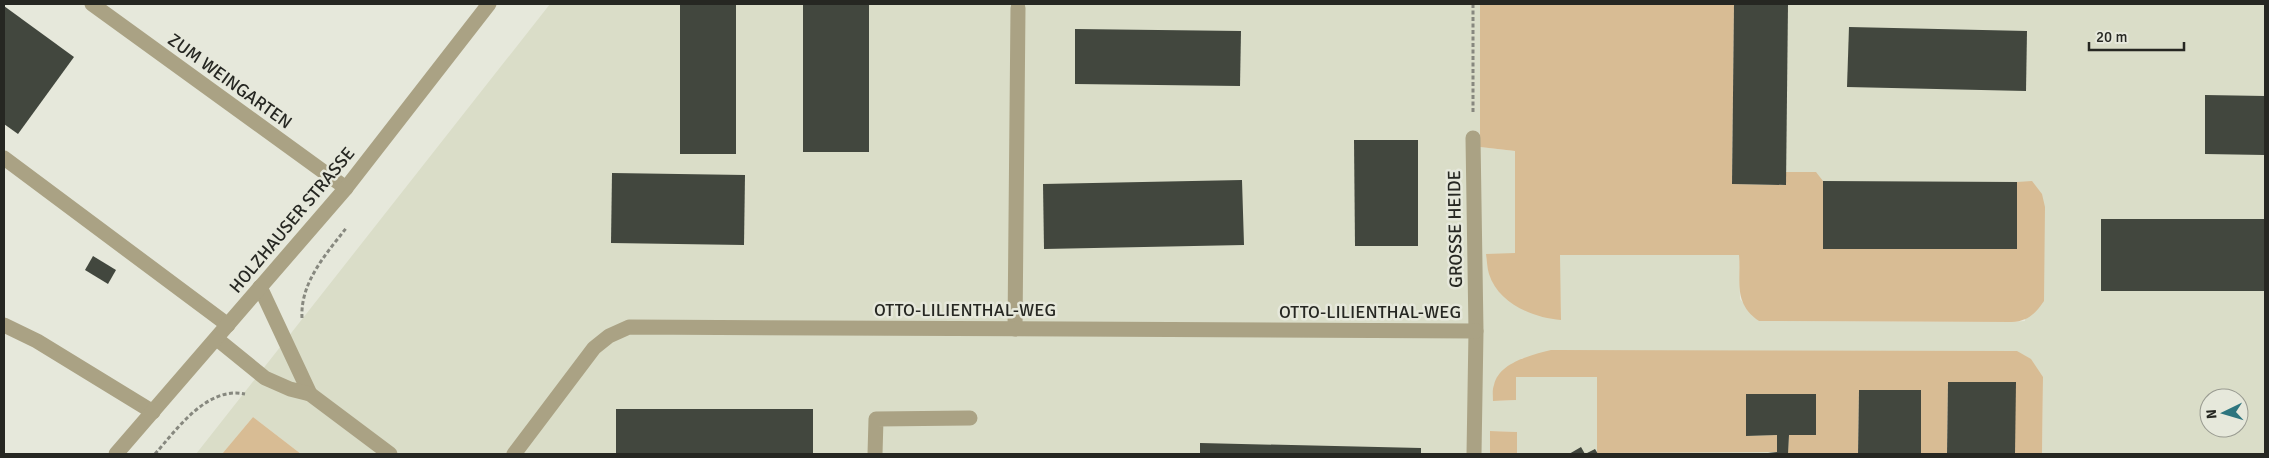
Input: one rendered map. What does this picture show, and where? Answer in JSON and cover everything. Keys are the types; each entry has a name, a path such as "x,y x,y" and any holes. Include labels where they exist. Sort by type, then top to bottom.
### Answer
{"street":[{"name":"ZUM WEINGARTEN","path":"92,4 346,188"},
{"name":"HOLZHAUSER STRASSE","path":"116,454 346,188 489,4"},
{"path":"1015,329 1018,8"},
{"name":"GROSSE HEIDE","path":"1473,138 1476,331 1474,454"},
{"path":"4,158 228,325"},
{"path":"260,287 310,394"},
{"path":"4,325 37,341 152,412"},
{"name":"OTTO-LILIENTHAL-WEG","path":"514,454 594,348 609,336 630,327 1476,331"},
{"path":"217,339 265,378 290,389 310,394 390,454"},
{"path":"875,454 876,419 970,418"}],"path":[{"path":"1473,4 1473,138"}],"shaded area":[{"path":"550,4 1480,4 1480,147 1515,151 1515,254 1561,320 1559,255 1739,255 1740,299 1759,321 2011,322 2025,321 2017,183 2017,249 1823,249 1823,181 1786,185 1732,184 1734,4 2265,4 2265,454 2042,454 2043,377 1522,358 1493,401 1516,400 1516,377 1597,377 1597,453 1746,436 1746,394 1816,394 1816,435 1788,453 1853,454 1517,454 1517,432 1491,431 1490,454 301,454 253,417 222,454 196,454"},
{"path":"1480,4 1734,4 1732,184 1786,185 1786,172 1816,172 1823,181 1823,249 2016,249 2017,182 2032,181 2042,194 2045,207 2044,301 2031,316 2012,322 1759,321 1745,307 1742,299 1739,283 1739,255 1560,255 1561,320 1539,316 1518,307 1500,293 1487,267 1486,254 1515,253 1515,151 1480,147"},
{"path":"1551,350 2017,351 2031,359 2043,377 2042,454 2015,454 2015,382 1948,382 1947,454 1921,454 1921,391 1859,390 1858,454 1788,453 1789,435 1816,435 1816,394 1746,395 1746,436 1777,435 1777,452 1597,453 1597,377 1516,377 1516,400 1493,401 1493,387 1502,371 1517,361"},
{"path":"253,417 301,454 222,454"},
{"path":"1490,431 1517,432 1517,454 1490,454"}],"building":[{"path":"680,4 736,4 736,154 680,154"},
{"path":"803,4 869,4 869,152 803,152"},
{"path":"1734,4 1788,4 1786,185 1732,184"},
{"path":"4,6 74,57 18,134 4,124"},
{"path":"1849,27 2027,31 2026,91 1847,87"},
{"path":"1075,29 1241,31 1240,86 1075,84"},
{"path":"2205,95 2265,96 2265,155 2205,154"},
{"path":"1354,140 1418,140 1418,246 1355,246"},
{"path":"612,173 745,175 744,245 611,243"},
{"path":"1242,180 1244,245 1044,249 1043,184"},
{"path":"1823,181 2017,182 2017,249 1823,249"},
{"path":"2101,219 2265,219 2265,291 2101,291"},
{"path":"93,256 116,270 108,284 85,270"},
{"path":"1948,382 2016,382 2015,454 1947,454"},
{"path":"1859,390 1921,390 1921,454 1858,454"},
{"path":"1746,394 1816,394 1816,435 1789,435 1788,454 1759,454 1777,452 1777,435 1746,436"},
{"path":"616,409 813,409 813,454 616,454"},
{"path":"1200,443 1421,448 1421,454 1200,454"},
{"path":"1581,447 1585,454 1569,454"},
{"path":"1595,449 1598,454 1585,454"}]}
